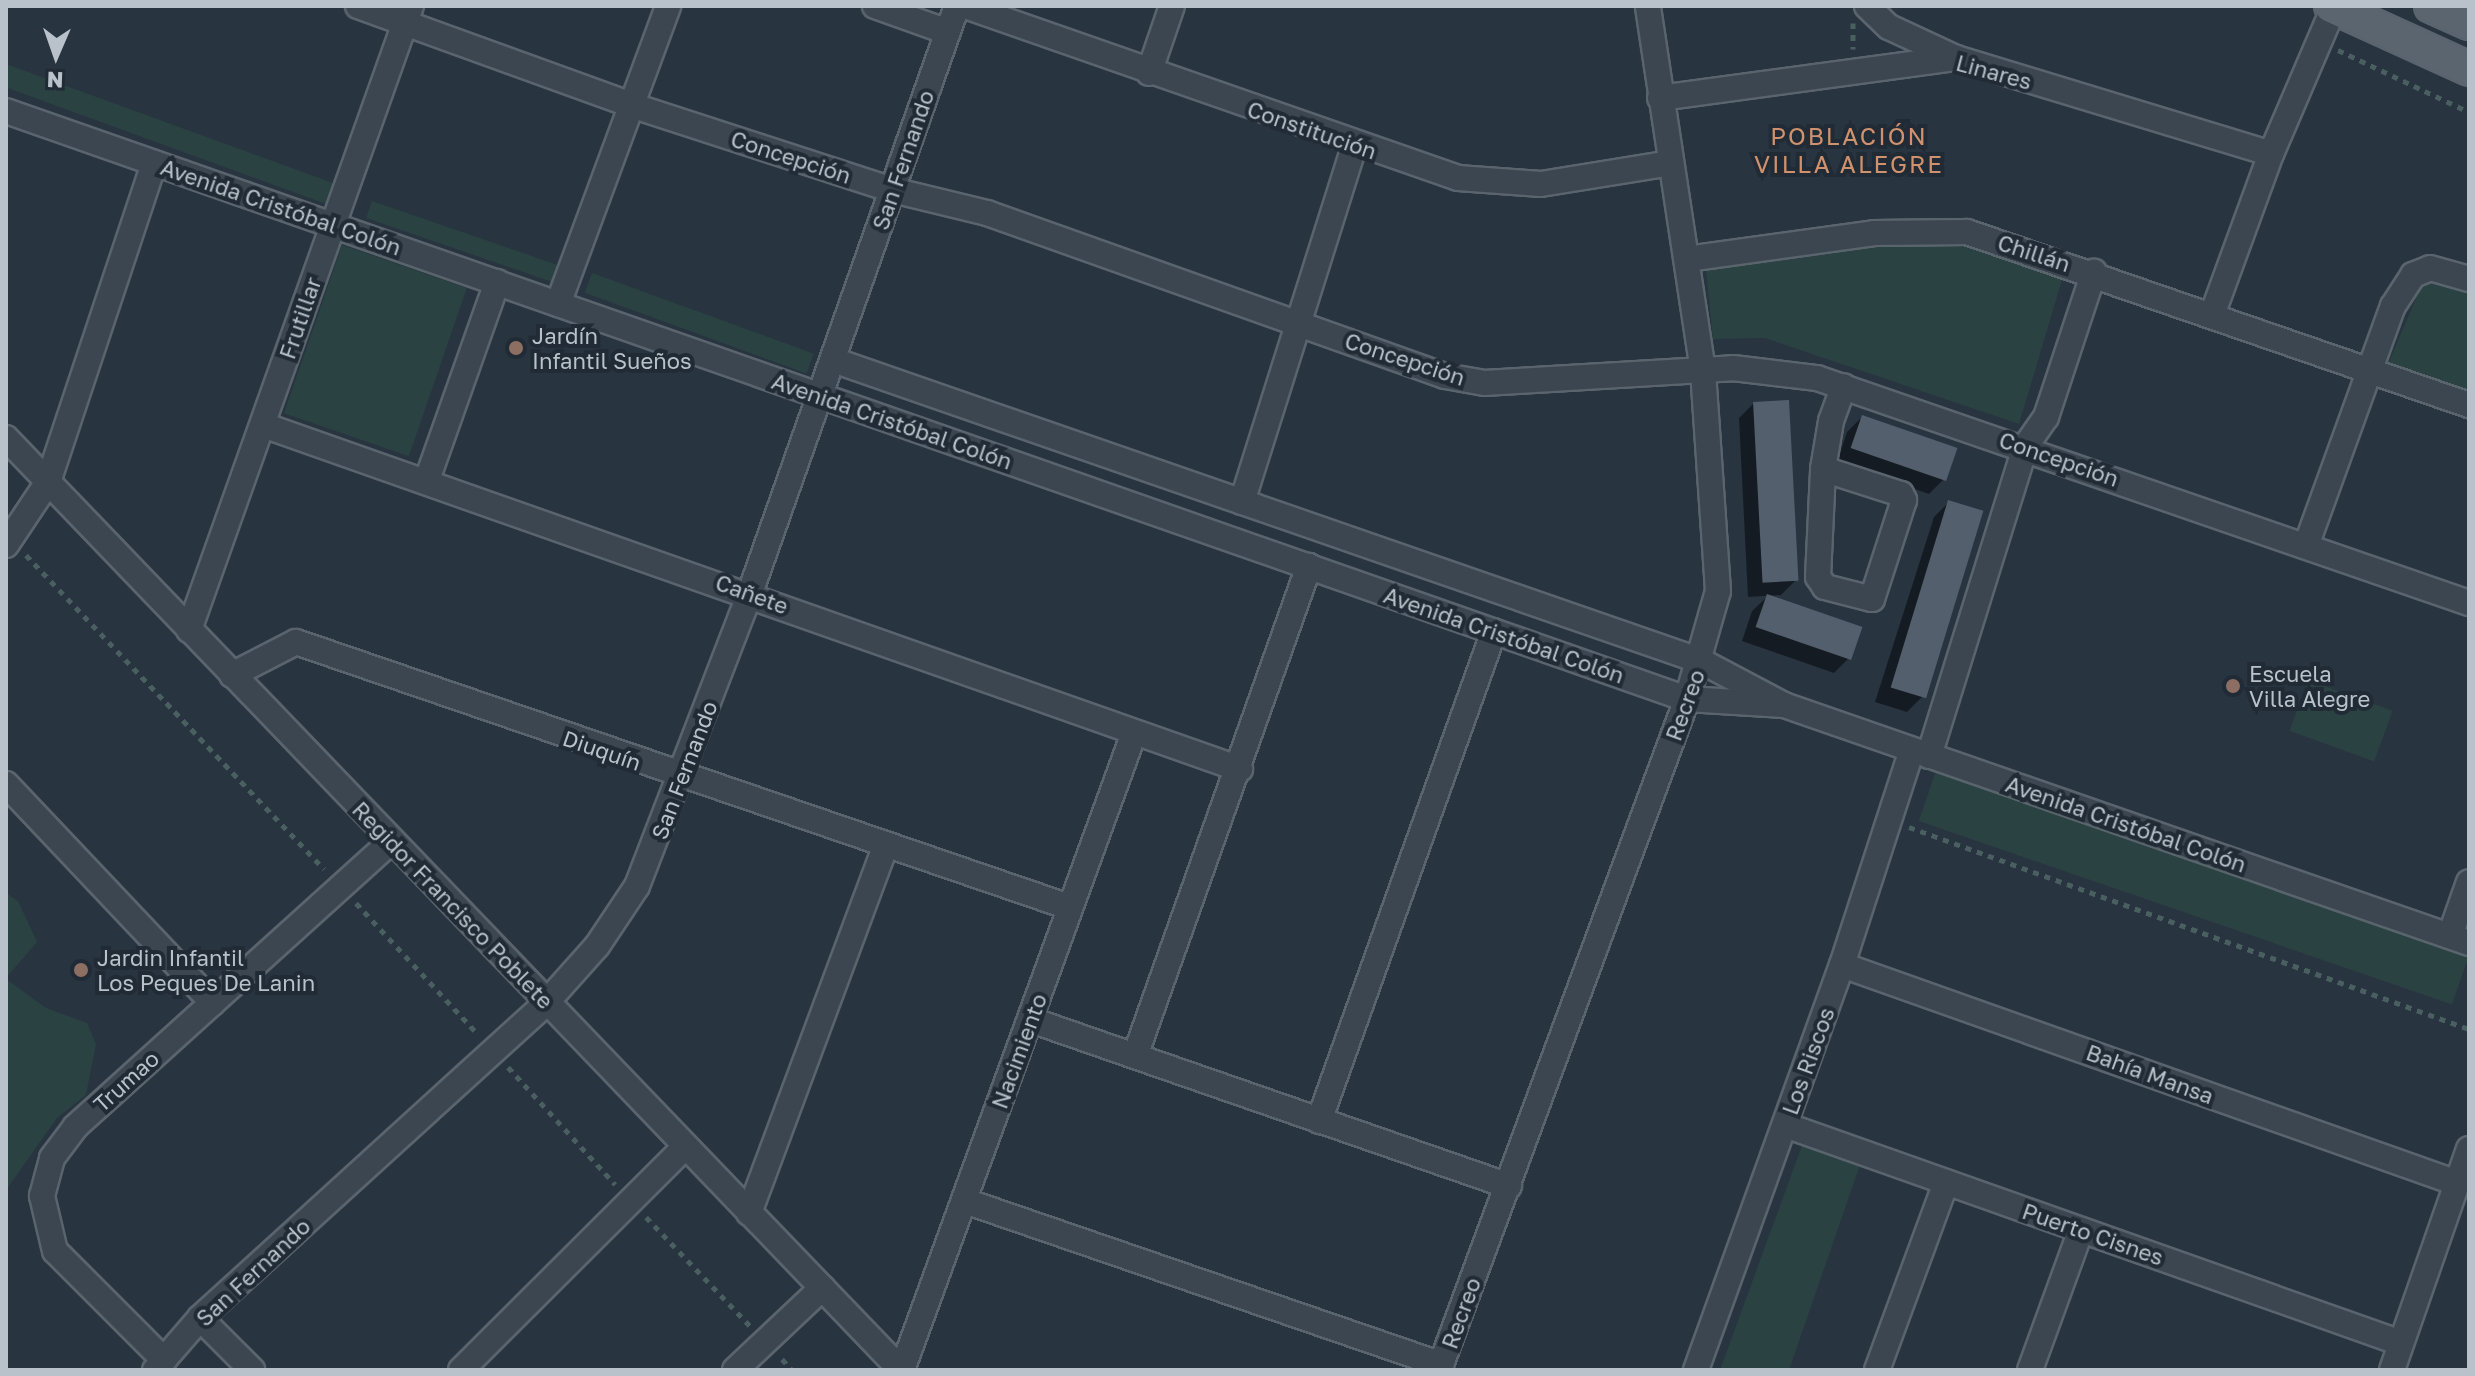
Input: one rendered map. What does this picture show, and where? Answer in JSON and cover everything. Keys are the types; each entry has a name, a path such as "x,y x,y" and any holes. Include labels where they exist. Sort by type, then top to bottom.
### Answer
{"main road":[{"path":"2431,6 2469,23"},
{"path":"2333,7 2469,69"}],"street":[{"name":"Concepción","path":"358,6 408,14 631,105 892,190 987,213 1445,376 1484,383 1762,369 1844,386 2469,603"},
{"path":"558,304 668,6"},
{"path":"875,6 948,32"},
{"name":"San Fernando","path":"159,1365 200,1318 546,1003 597,946 637,886 682,778 750,593 957,6"},
{"name":"Constitución","path":"965,6 1354,146 1458,178 1514,185 1670,163"},
{"path":"1149,73 1172,6"},
{"name":"Recreo","path":"1440,1368 1701,661 1718,591 1703,371 1648,6"},
{"path":"2212,315 2271,154 2333,7"},
{"path":"1860,8 1889,27 1956,58"},
{"name":"Frutillar","path":"189,630 408,14"},
{"name":"Linares","path":"1660,98 1956,58 2271,154"},
{"name":"Avenida Cristóbal Colón","path":"6,111 1687,699 1784,705"},
{"path":"1242,502 1301,324 1354,146"},
{"path":"9,542 48,482 154,163"},
{"name":"Chillán","path":"1687,259 1923,229 1967,232 2094,272 2469,405"},
{"path":"2306,546 2366,371 2413,275 2430,268 2469,279"},
{"name":"Los Riscos","path":"1696,1370 1842,965 1889,820 1920,753 2025,447 2046,417 2094,272"},
{"path":"427,480 497,282"},
{"name":"Avenida Cristóbal Colón","path":"833,360 1701,661 1784,705 2459,940"},
{"path":"1823,469 1901,494 1904,500 1872,599 1825,587 1818,577 1823,469 1844,386"},
{"name":"Cañete","path":"263,425 750,593 1240,769"},
{"name":"Regidor Francisco Poblete","path":"6,438 902,1370"},
{"path":"1135,1056 1240,769 1309,566"},
{"path":"1319,1121 1494,631"},
{"name":"Diuquín","path":"232,675 296,642 885,848 1069,907"},
{"name":"Nacimiento","path":"902,1370 1134,733"},
{"path":"6,784 213,1003"},
{"name":"Trumao","path":"159,1365 55,1251 42,1196 62,1141 391,841"},
{"path":"749,1213 885,848"},
{"path":"2459,940 2469,882"},
{"name":"Bahía Mansa","path":"1842,965 2457,1183"},
{"path":"1031,1020 1509,1186"},
{"name":"Puerto Cisnes","path":"1785,1125 2401,1343"},
{"path":"461,1370 685,1147"},
{"path":"2392,1370 2469,1149"},
{"path":"1877,1370 1946,1182"},
{"path":"965,1201 1440,1368"},
{"path":"2030,1370 2081,1230"},
{"path":"735,1370 822,1288"},
{"path":"200,1318 252,1370"}],"path":[{"path":"1853,72 1860,8"},
{"path":"2319,43 2469,112"},
{"path":"9,542 341,887 792,1370"},
{"path":"1889,820 2469,1029"}],"green space":[{"path":"6,64 345,187 338,208 6,87"},
{"path":"372,201 562,266 556,283 366,218"},
{"path":"1935,233 2062,280 2019,424 1765,338 1713,339 1705,260"},
{"path":"342,245 467,288 409,456 284,413"},
{"path":"592,273 814,354 807,373 585,293"},
{"path":"2439,276 2469,291 2469,391 2388,364 2423,282"},
{"path":"2308,680 2393,711 2374,762 2290,731"},
{"path":"1937,768 2469,951 2452,1005 1919,821"},
{"path":"6,893 18,901 37,942 6,978"},
{"path":"6,979 46,1008 87,1023 96,1044 86,1095 57,1118 6,1190"},
{"path":"1804,1140 1861,1162 1789,1370 1720,1370"}],"building":[{"path":"1789,400 1798,581 1763,583 1753,402"},
{"path":"1862,415 1957,448 1946,481 1851,448"},
{"path":"1948,500 1983,511 1926,698 1891,687"},
{"path":"1767,594 1862,627 1851,660 1756,627"}],"place":[{"name":"Jardín Infantil Sueños","path":"516,348"},
{"name":"Escuela Villa Alegre","path":"2233,686"},
{"name":"Jardin Infantil Los Peques De Lanin","path":"81,970"}],"district":[{"name":"POBLACIÓN VILLA ALEGRE","path":"1849,150"}]}
